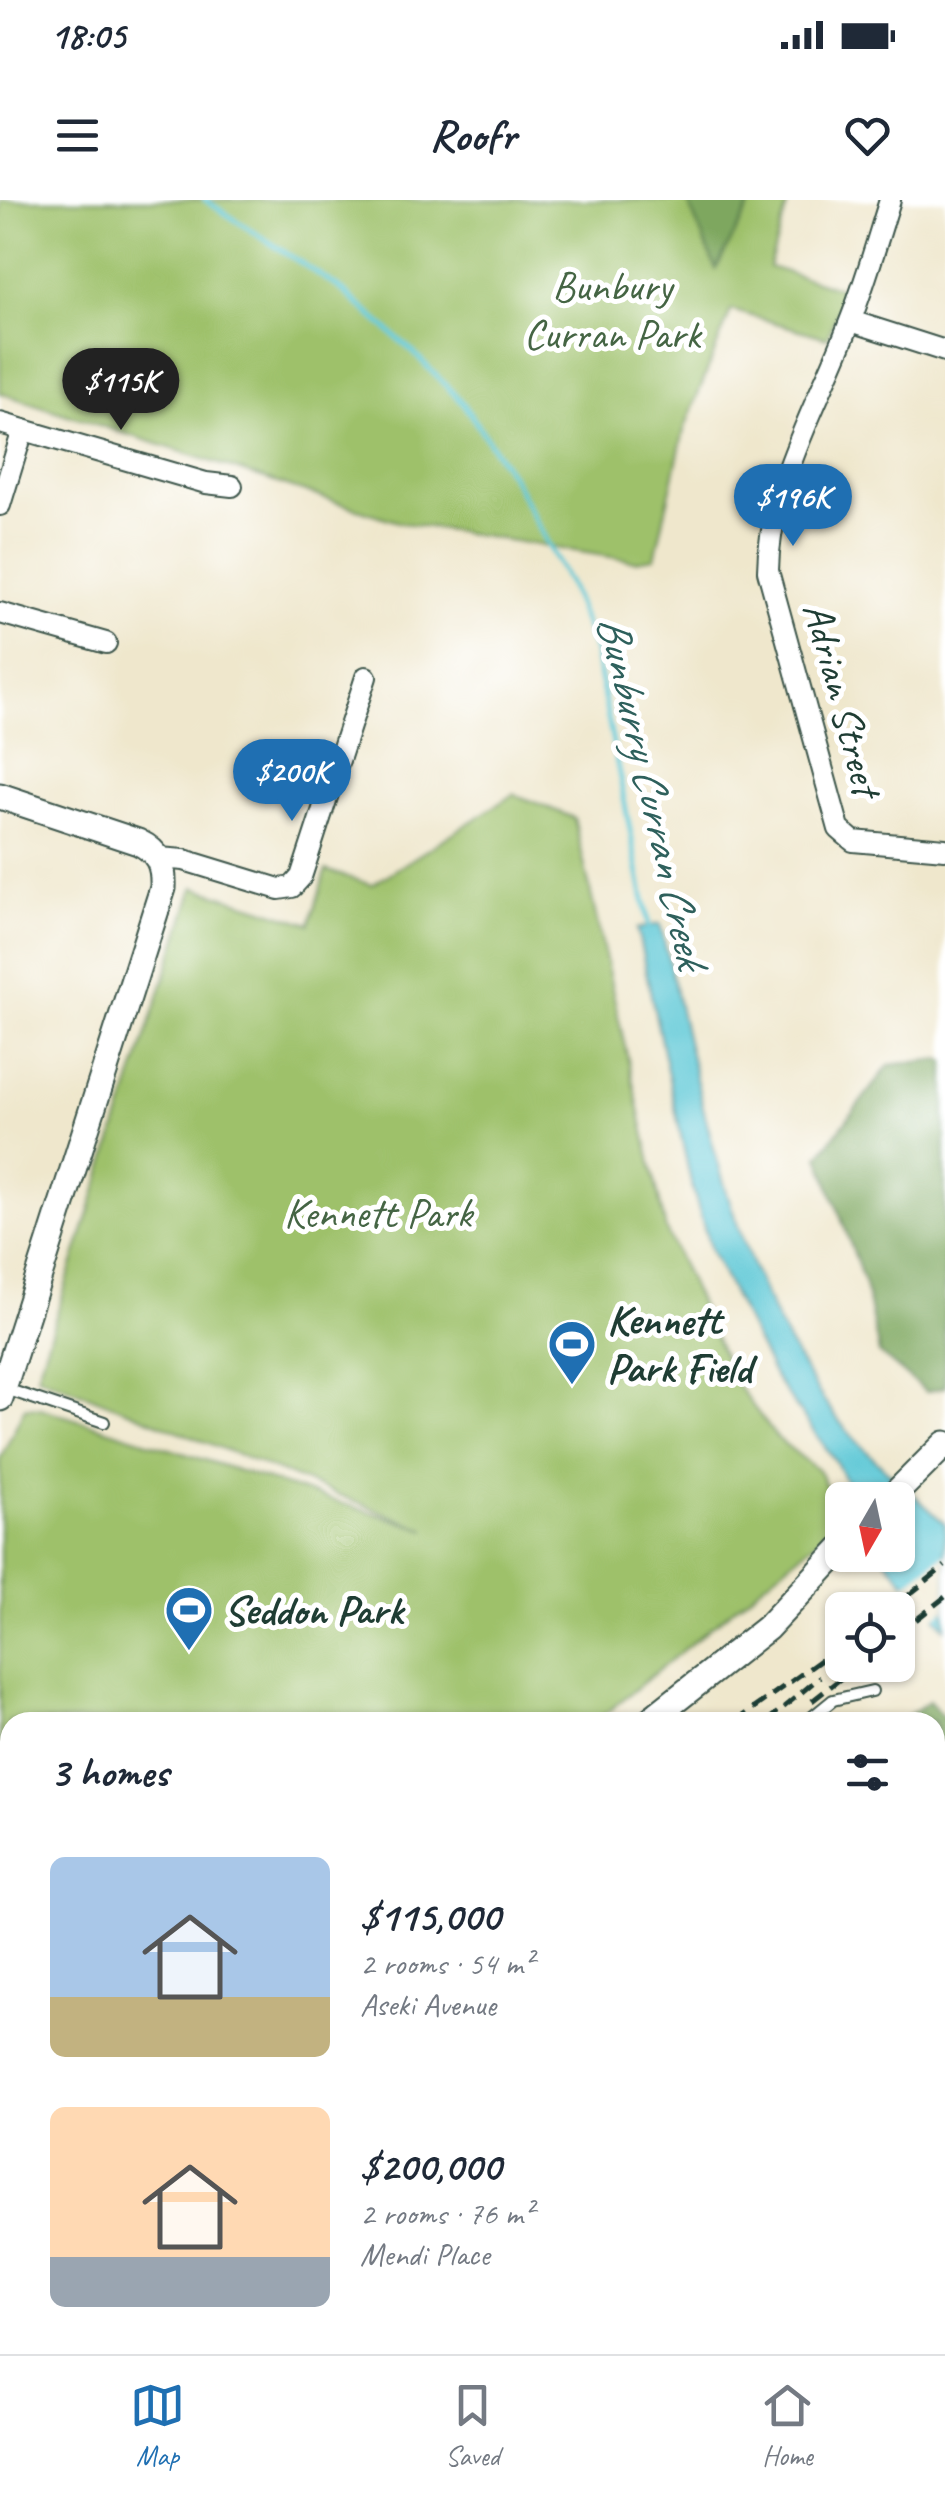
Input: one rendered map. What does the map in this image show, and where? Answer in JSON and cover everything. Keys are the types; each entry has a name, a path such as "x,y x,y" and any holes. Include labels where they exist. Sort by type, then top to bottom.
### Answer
{"street":[{"name":"Adrian Street","path":"890,200 851,321 777,503 768,538 768,571 839,829 853,841 945,849"},
{"path":"851,321 945,351"},
{"path":"0,422 206,483 232,486"},
{"path":"0,505 23,430"},
{"path":"0,613 106,643"},
{"path":"161,865 184,860 280,889 292,888 302,877 366,676"},
{"path":"0,796 153,849 161,865 163,888 1,1391"},
{"path":"906,1482 945,1444"},
{"path":"661,1712 766,1628 825,1566"}],"lane":[{"path":"1,1391 104,1422"},
{"path":"820,1712 845,1694 872,1692"}],"green space":[{"name":"Bunbury Curran Park","path":"0,200 789,200 769,267 846,290 827,338 731,310 684,430 655,558 635,561 398,522 0,393"},
{"path":"687,200 753,200 716,269"},
{"name":"Kennett Park","path":"514,794 574,818 666,1230 735,1382 776,1437 819,1471 825,1484 825,1534 607,1712 0,1712 0,1459 25,1407 40,1408 427,1530 37,1375 194,887 310,924 326,870 372,885"},
{"path":"945,1061 945,1387 926,1392 879,1353 865,1285 819,1156 889,1065"},
{"path":"929,1701 939,1712 914,1712"}],"water":[{"path":"660,924 723,1181 769,1304 799,1362 836,1417 899,1482 846,1482 836,1462 775,1378 711,1251 692,1187 637,929"},
{"path":"915,1497 945,1524 945,1628 897,1572 915,1572"}],"pier":[{"path":"945,1554 945,1609 931,1620 915,1602 915,1592 906,1592 902,1587"}],"waterway":[{"name":"Bunburry Curran Creek","path":"205,200 341,289 412,351 463,403 513,478 570,586 594,647 650,931"}],"railway":[{"path":"912,1592 945,1566"},
{"path":"915,1621 945,1597"},
{"path":"748,1712 825,1657"},
{"path":"778,1712 820,1677"},
{"path":"812,1701 836,1682"}],"place":[{"name":"Kennett Park Field","path":"572,1386"},
{"name":"Seddon Park","path":"189,1652"}]}
